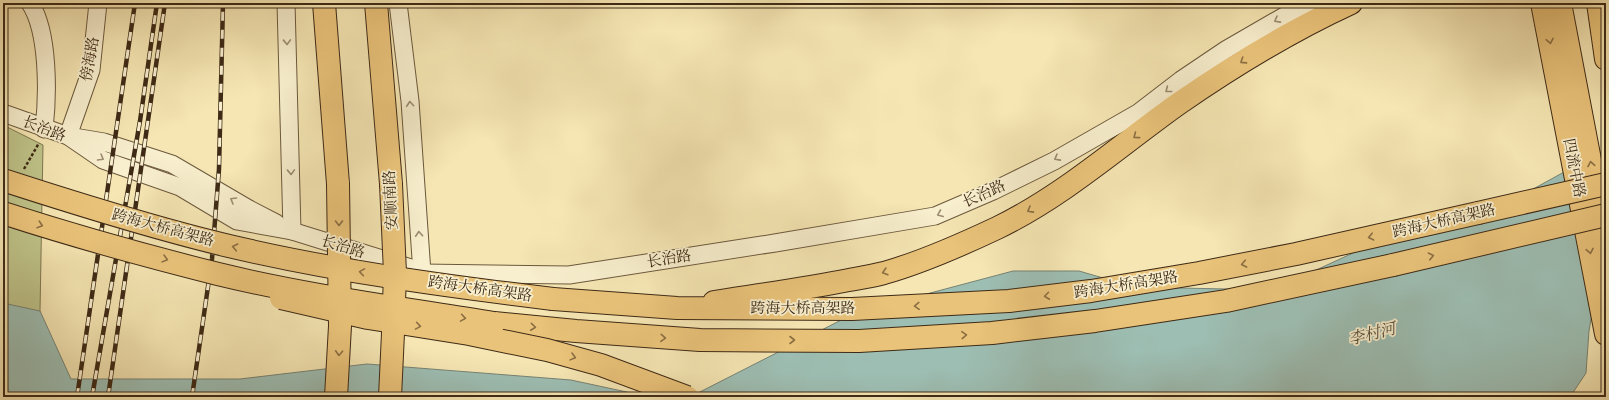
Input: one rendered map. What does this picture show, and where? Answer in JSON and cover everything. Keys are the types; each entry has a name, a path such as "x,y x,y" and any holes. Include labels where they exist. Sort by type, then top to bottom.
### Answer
{"main road":[{"path":"324,3 338,184 340,326 336,397"},
{"name":"安顺南路","path":"376,3 391,184 395,272 390,397"},
{"path":"677,308 822,285 884,273 948,250 998,227 1037,206 1222,75 1259,51 1311,21 1351,3"},
{"name":"四流中路","path":"1542,3 1606,334"},
{"name":"四流中路","path":"1560,3 1606,244"},
{"path":"1598,3 1606,59"},
{"name":"跨海大桥高架路","path":"3,180 74,203 229,246 306,262 459,288 553,299 677,308 852,309 1009,301 1090,291 1199,273 1296,254 1606,184"},
{"name":"跨海大桥高架路","path":"3,212 67,234 218,274 308,293 494,323 576,331 700,340 859,341 992,334 1095,321 1226,301 1394,265 1606,215"},
{"path":"218,274 265,294 368,318 469,334 547,350 601,365 687,397"}],"street":[{"path":"30,3 35,10 45,52 47,107 44,129"},
{"name":"傍海路","path":"68,136 91,70 98,3"},
{"path":"286,3 292,231"},
{"path":"398,3 410,101 422,272"},
{"name":"长治路","path":"3,113 44,129 68,136 104,142 172,164 249,209 292,231 424,272 422,272 569,275 935,216 1007,184 1054,160 1138,113 1181,80 1227,48 1286,15 1312,3"}],"green space":[{"path":"3,125 43,145 40,311 26,397 3,397"}],"water":[{"name":"李村河","path":"1606,149 1606,231 1589,331 1586,373 1570,397 690,397 855,313 1013,271 1079,271 1134,287 1273,290 1407,228 1484,216"},
{"path":"3,303 40,311 71,379 240,379 367,364 571,380 650,397 3,397"}],"railway":[{"path":"77,397 135,3"},
{"path":"92,397 140,121 157,3"},
{"path":"108,397 165,3"},
{"path":"192,397 212,259 219,169 223,3"}]}
